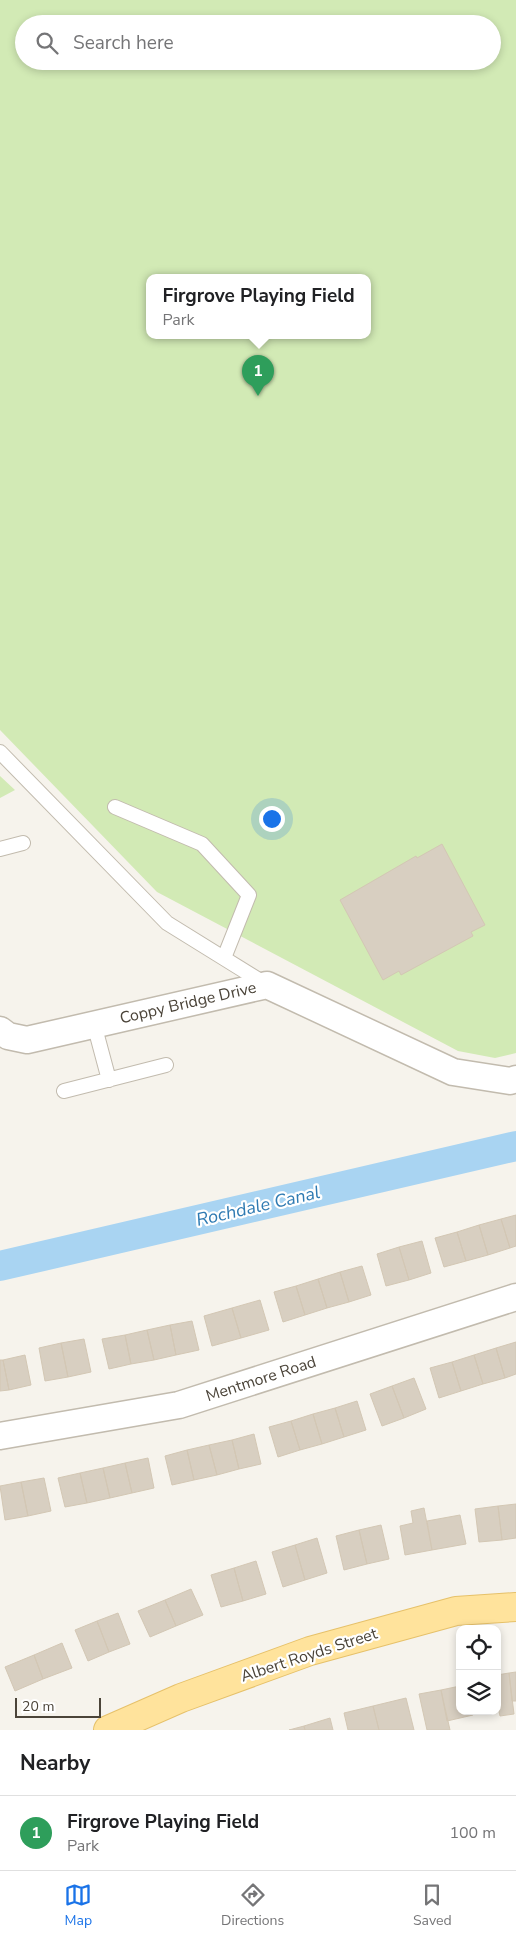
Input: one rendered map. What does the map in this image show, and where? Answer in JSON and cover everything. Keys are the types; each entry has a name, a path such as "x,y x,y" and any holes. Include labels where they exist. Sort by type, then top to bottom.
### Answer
{"main road":[{"name":"Albert Royds Street","path":"108,1730 182,1698 310,1651 456,1612 516,1607"}],"street":[{"name":"Coppy Bridge Drive","path":"0,1030 8,1036 27,1040 267,985 454,1072 513,1080"},
{"name":"Mentmore Road","path":"0,1436 179,1405 516,1297"}],"lane":[{"path":"0,752 167,923 267,985"},
{"path":"115,807 202,844 249,896 224,958"},
{"path":"0,849 23,843"},
{"path":"94,1024 109,1080"},
{"path":"64,1091 166,1065"}],"green space":[{"path":"0,0 516,0 516,1053 495,1058 458,1051 157,892 0,730"},
{"path":"0,776 15,790 0,798"}],"building":[{"path":"442,844 485,925 471,932 473,936 401,975 399,971 383,980 340,900 416,856 417,858"},
{"path":"516,1215 516,1246 510,1248 501,1219"},
{"path":"501,1219 510,1248 488,1255 479,1225"},
{"path":"479,1225 488,1255 466,1261 457,1232"},
{"path":"457,1232 466,1261 444,1267 435,1238"},
{"path":"422,1241 431,1273 409,1280 399,1247"},
{"path":"399,1247 409,1280 386,1286 377,1254"},
{"path":"362,1266 371,1295 349,1302 340,1272"},
{"path":"340,1272 349,1302 327,1308 318,1279"},
{"path":"318,1279 327,1308 305,1315 296,1286"},
{"path":"296,1286 305,1315 283,1322 274,1292"},
{"path":"260,1300 269,1330 241,1338 232,1308"},
{"path":"232,1308 241,1338 212,1346 204,1316"},
{"path":"192,1321 199,1350 176,1355 170,1325"},
{"path":"170,1325 176,1355 154,1360 147,1330"},
{"path":"147,1330 154,1360 131,1364 125,1335"},
{"path":"125,1335 131,1364 109,1369 102,1339"},
{"path":"84,1339 91,1372 68,1377 61,1343"},
{"path":"516,1342 516,1374 505,1378 496,1348"},
{"path":"61,1343 68,1377 45,1381 39,1348"},
{"path":"496,1348 505,1378 483,1384 474,1355"},
{"path":"25,1355 31,1385 9,1390 3,1360"},
{"path":"474,1355 483,1384 461,1391 452,1362"},
{"path":"0,1360 3,1360 9,1390 0,1391"},
{"path":"452,1362 461,1391 439,1398 430,1368"},
{"path":"414,1378 426,1409 404,1418 392,1386"},
{"path":"392,1386 404,1418 382,1426 370,1394"},
{"path":"357,1401 366,1430 344,1437 335,1408"},
{"path":"335,1408 344,1437 322,1444 313,1414"},
{"path":"313,1414 322,1444 300,1450 291,1421"},
{"path":"291,1421 300,1450 278,1457 269,1427"},
{"path":"254,1434 261,1464 239,1469 232,1440"},
{"path":"232,1440 239,1469 217,1475 209,1445"},
{"path":"209,1445 217,1475 194,1480 187,1450"},
{"path":"187,1450 194,1480 172,1485 165,1456"},
{"path":"148,1458 154,1488 132,1493 125,1463"},
{"path":"125,1463 132,1493 110,1498 103,1468"},
{"path":"103,1468 110,1498 87,1503 80,1473"},
{"path":"80,1473 87,1503 65,1507 58,1478"},
{"path":"44,1478 51,1511 28,1516 21,1482"},
{"path":"21,1482 28,1516 5,1520 0,1486"},
{"path":"516,1504 516,1538 502,1540 498,1506"},
{"path":"498,1506 502,1540 479,1542 475,1509"},
{"path":"424,1508 432,1550 405,1555 400,1526 413,1523 411,1511"},
{"path":"460,1515 466,1544 432,1550 427,1521"},
{"path":"381,1525 389,1559 367,1564 359,1530"},
{"path":"359,1530 367,1564 344,1570 336,1536"},
{"path":"317,1538 327,1573 305,1580 295,1545"},
{"path":"295,1545 305,1580 283,1587 272,1552"},
{"path":"256,1561 266,1594 243,1601 234,1568"},
{"path":"234,1568 243,1601 221,1607 211,1575"},
{"path":"191,1589 203,1615 176,1626 165,1600"},
{"path":"165,1600 176,1626 150,1637 138,1611"},
{"path":"118,1613 130,1644 109,1652 97,1621"},
{"path":"97,1621 109,1652 88,1661 75,1630"},
{"path":"62,1643 72,1668 43,1679 34,1655"},
{"path":"34,1655 43,1679 15,1691 5,1667"},
{"path":"516,1672 516,1701 512,1701 509,1673"},
{"path":"509,1673 514,1714 500,1716 501,1674"},
{"path":"456,1687 456,1715 473,1715 447,1721 441,1690"},
{"path":"441,1690 450,1730 427,1730 419,1694"},
{"path":"406,1698 414,1730 379,1730 373,1706"},
{"path":"373,1706 379,1730 348,1730 344,1713"},
{"path":"330,1718 333,1730 305,1730 304,1726"},
{"path":"304,1726 305,1730 289,1730"}],"waterway":[{"name":"Rochdale Canal","path":"0,1266 516,1146"}],"place":[{"name":"Firgrove Playing Field","path":"258,396"}]}
